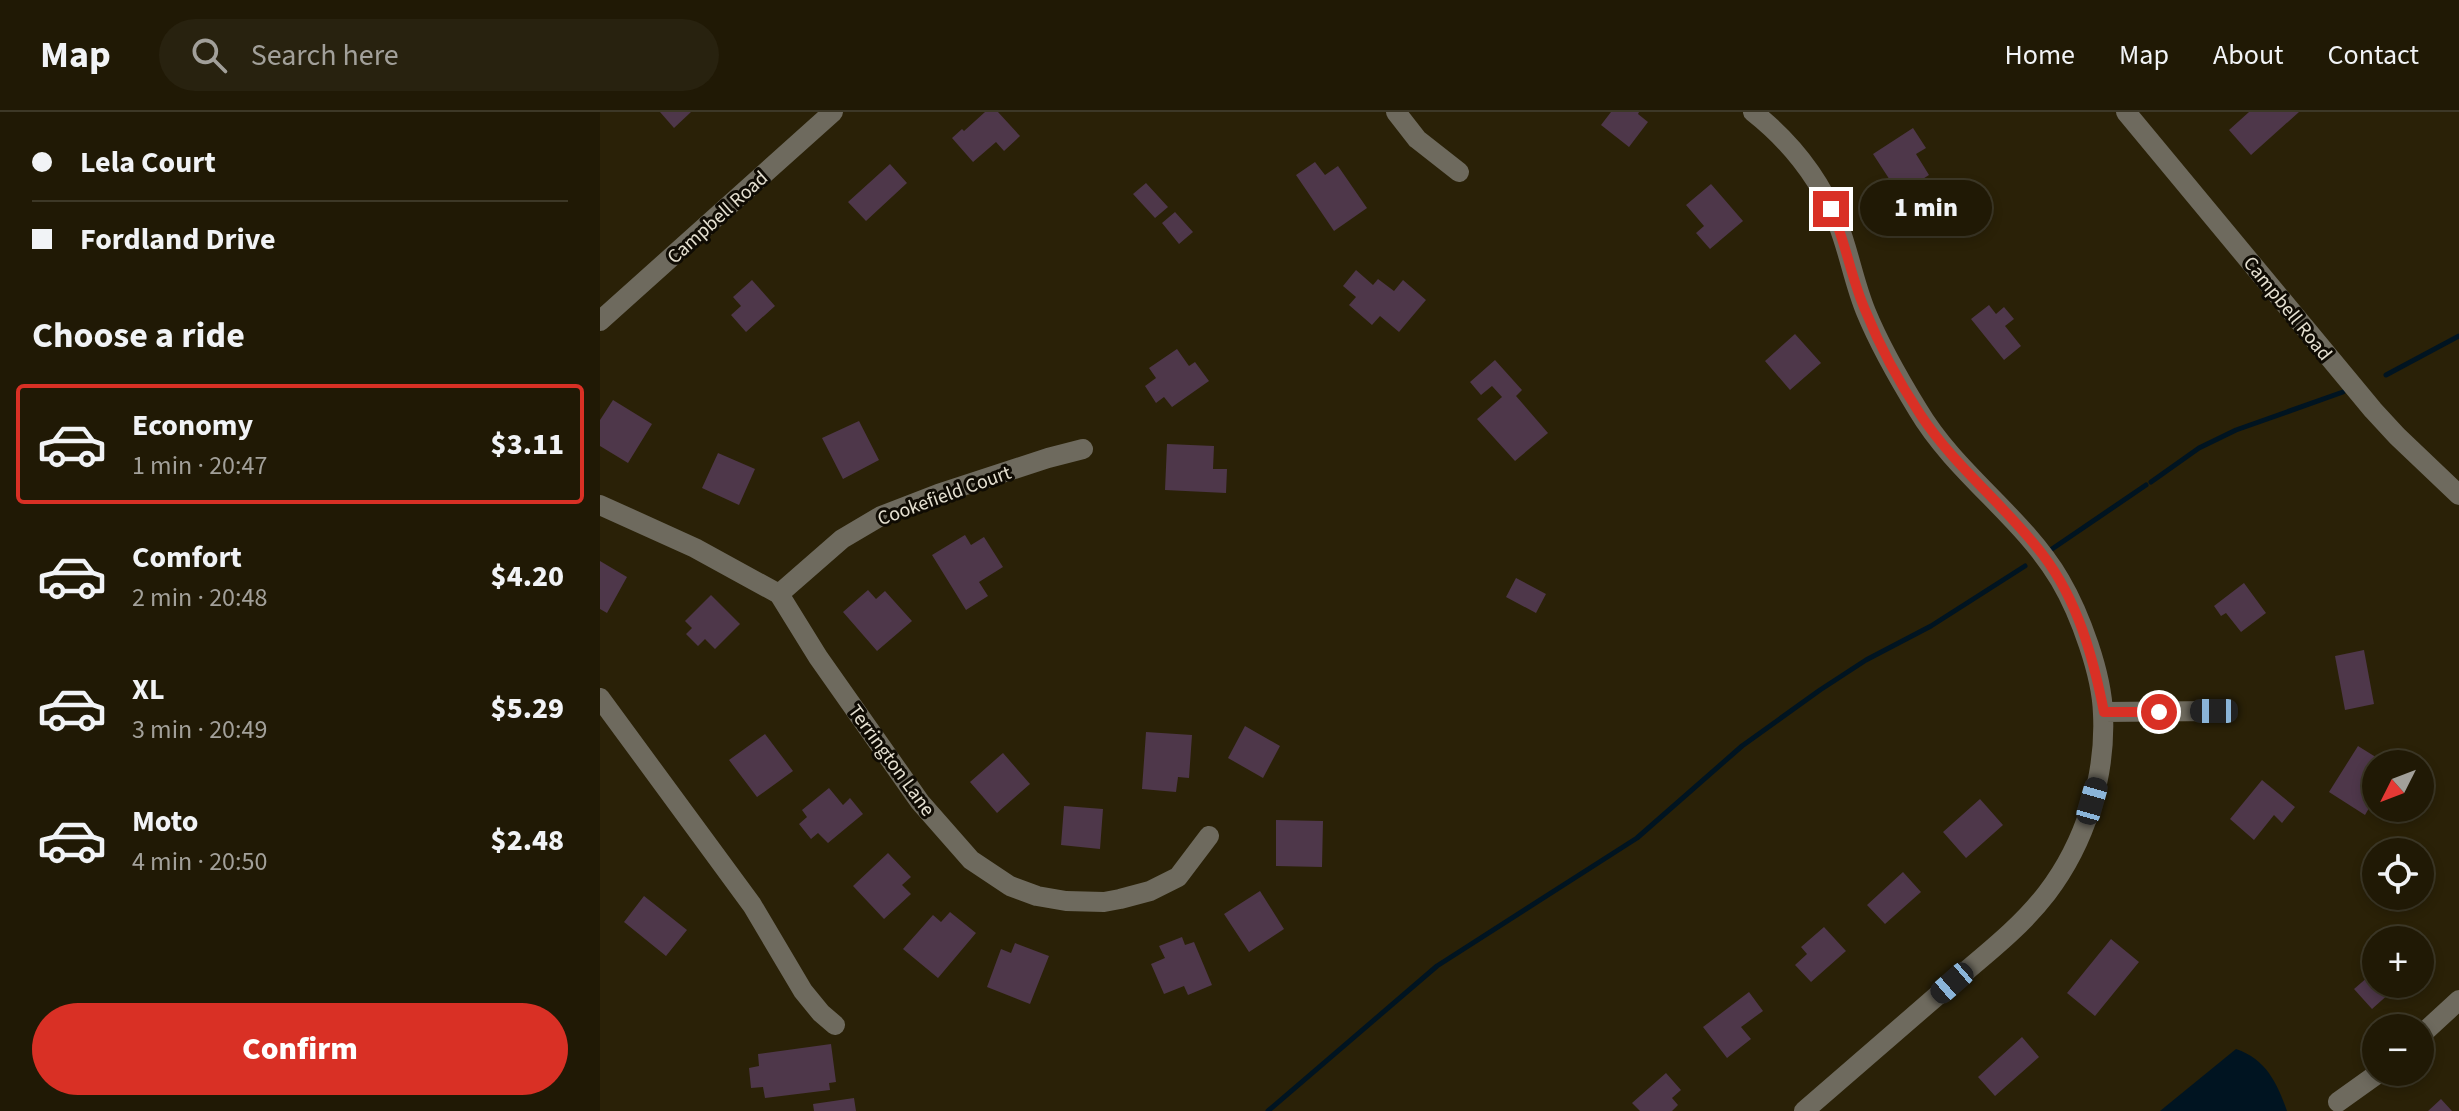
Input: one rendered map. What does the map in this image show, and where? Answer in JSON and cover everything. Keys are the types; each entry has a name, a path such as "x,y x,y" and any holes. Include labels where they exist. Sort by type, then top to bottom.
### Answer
{"street":[{"name":"Campbell Road","path":"600,321 833,112"},
{"path":"1396,112 1417,139 1459,172"},
{"path":"1753,112 1787,142 1824,193 1838,224 1865,311 1920,414 1954,457 2022,529 2060,580 2087,642 2104,712 2097,782 2086,820 2070,858 2047,894 2014,929 1804,1111"},
{"name":"Campbell Road","path":"2126,112 2373,410 2459,495"},
{"name":"Cookefield Court","path":"779,594 842,539 881,516 938,494 1083,449"},
{"name":"Terrington Lane","path":"600,505 695,548 779,594 818,657 920,802 971,860 999,879 1037,896 1066,901 1120,899 1150,891 1178,877 1209,836"},
{"path":"600,698 752,905 803,991 835,1025"},
{"path":"2104,712 2214,711"},
{"path":"2434,1023 2459,1000"},
{"path":"2338,1102 2362,1085"}],"water":[{"path":"2236,1049 2255,1059 2269,1073 2287,1111 2160,1111"}],"building":[{"path":"660,112 691,112 674,128"},
{"path":"985,112 998,112 1020,136 1004,151 996,142 973,162 952,138"},
{"path":"1611,112 1639,112 1648,122 1629,147 1601,125"},
{"path":"2249,112 2299,112 2251,155 2229,130"},
{"path":"1913,128 1926,148 1916,154 1929,175 1899,194 1873,154"},
{"path":"1315,162 1325,175 1338,166 1367,208 1334,231 1296,175"},
{"path":"890,164 907,183 866,221 848,202"},
{"path":"1146,183 1168,207 1155,218 1133,194"},
{"path":"1711,184 1743,221 1710,249 1696,233 1704,226 1686,205"},
{"path":"1175,212 1193,232 1179,244 1162,223"},
{"path":"1356,270 1373,285 1378,279 1394,291 1403,280 1426,300 1399,332 1380,316 1372,325 1349,305 1356,297 1343,286"},
{"path":"752,280 775,306 746,332 731,315 741,306 733,297"},
{"path":"1989,305 1996,314 2004,307 2014,319 2005,326 2021,346 2004,360 1971,319"},
{"path":"1795,334 1821,363 1790,390 1765,361"},
{"path":"1177,349 1189,366 1195,362 1209,381 1172,407 1164,397 1156,403 1145,386 1156,378 1149,368"},
{"path":"1495,360 1522,390 1516,396 1548,433 1515,461 1477,419 1502,397 1492,386 1481,395 1470,382"},
{"path":"613,400 652,424 628,463 600,446 600,420"},
{"path":"859,421 879,460 843,479 822,438"},
{"path":"1167,444 1214,446 1213,469 1227,469 1226,493 1165,490"},
{"path":"718,453 755,469 739,505 702,488"},
{"path":"965,535 971,545 984,537 1003,567 979,582 988,596 966,610 932,555"},
{"path":"600,561 627,577 607,613 600,609"},
{"path":"1516,578 1546,594 1536,613 1506,597"},
{"path":"2244,583 2266,613 2241,632 2226,613 2221,616 2214,606"},
{"path":"868,590 876,599 885,591 912,621 877,651 843,612"},
{"path":"711,595 740,624 715,649 705,639 698,646 686,634 692,628 685,621"},
{"path":"2364,650 2374,704 2345,710 2335,656"},
{"path":"1245,726 1280,746 1263,778 1228,758"},
{"path":"1146,732 1192,735 1189,778 1178,777 1176,792 1142,789"},
{"path":"765,734 793,771 757,797 729,760"},
{"path":"2358,746 2364,750 2362,750 2362,813 2329,792"},
{"path":"1003,753 1030,784 997,813 970,782"},
{"path":"2262,780 2295,807 2282,823 2274,815 2254,840 2230,819"},
{"path":"829,788 843,805 850,798 863,814 828,843 818,833 811,839 799,824 807,817 802,810"},
{"path":"1980,799 2003,825 1966,858 1943,832"},
{"path":"1064,806 1103,809 1100,849 1061,845"},
{"path":"1276,820 1323,821 1322,867 1276,866"},
{"path":"888,853 911,877 902,885 911,894 884,919 853,886"},
{"path":"1903,872 1921,892 1885,924 1867,905"},
{"path":"1260,891 1284,929 1249,952 1224,914"},
{"path":"644,896 687,930 666,956 624,922"},
{"path":"950,912 976,933 938,978 903,949 933,915 941,922"},
{"path":"1824,927 1846,951 1811,982 1795,965 1807,954 1801,947"},
{"path":"1182,937 1185,945 1194,942 1212,985 1188,995 1184,986 1164,994 1151,964 1165,958 1159,946"},
{"path":"2111,939 2139,962 2095,1016 2067,993"},
{"path":"1015,943 1049,956 1030,1004 987,987 1001,949 1011,953"},
{"path":"2362,982 2362,998 2354,989"},
{"path":"1749,992 1763,1011 1741,1027 1751,1039 1727,1058 1703,1027"},
{"path":"2362,998 2384,998 2372,1009"},
{"path":"2022,1037 2039,1057 1995,1096 1978,1077"},
{"path":"831,1044 836,1082 829,1083 830,1090 765,1098 763,1087 751,1088 749,1068 759,1066 758,1054"},
{"path":"1666,1073 1681,1090 1672,1098 1678,1105 1672,1111 1640,1111 1632,1103"},
{"path":"854,1098 856,1111 814,1111 813,1104"},
{"path":"2441,1099 2452,1111 2428,1111"}],"waterway":[{"path":"2386,375 2459,336"},
{"path":"2151,482 2199,448 2236,430 2343,392"},
{"path":"2052,549 2146,485"},
{"path":"1268,1111 1437,966 1637,838 1742,746 1866,660 1931,626 2025,566"}],"route":[{"path":"1831,209 1865,311 1920,414 1954,457 2022,529 2060,580 2087,642 2104,712 2159,712"}]}
